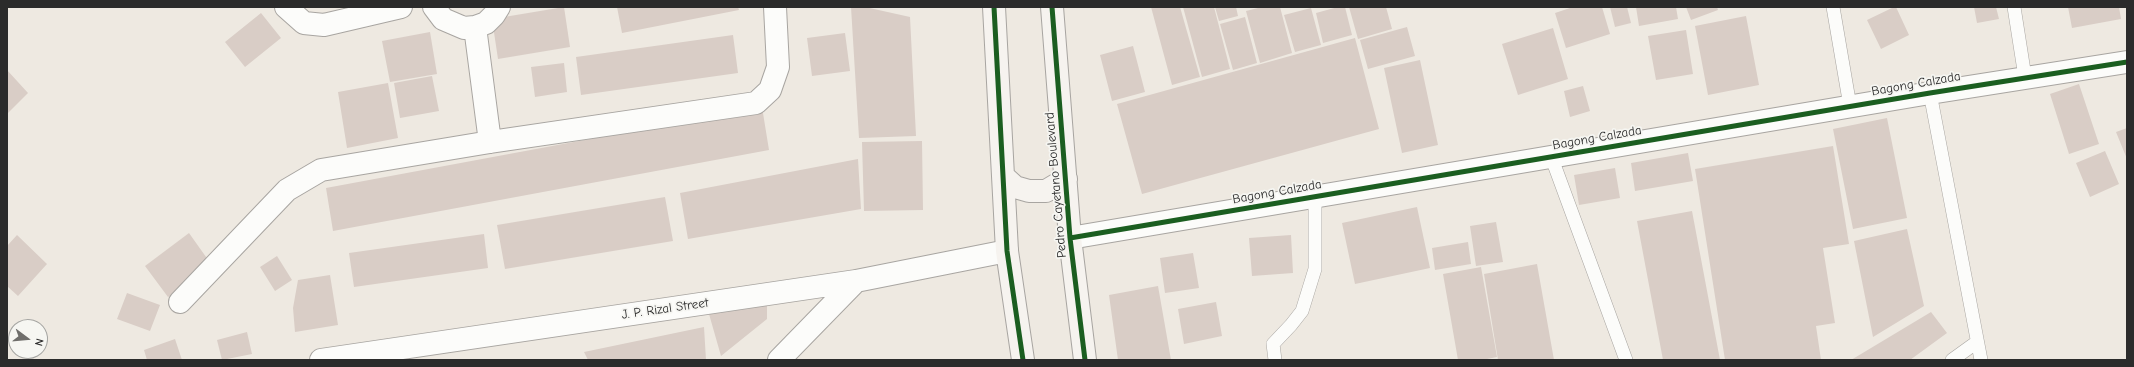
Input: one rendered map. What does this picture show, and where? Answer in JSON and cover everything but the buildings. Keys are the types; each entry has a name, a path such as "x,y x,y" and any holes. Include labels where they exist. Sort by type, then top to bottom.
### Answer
{"main road":[{"path":"994,7 1007,251 1023,360"},
{"name":"Pedro Cayetano Boulevard","path":"1052,7 1070,238 1086,360"},
{"path":"1004,177 1015,187 1029,191 1046,191 1066,179"}],"street":[{"path":"286,7 304,23 324,25 401,7"},
{"path":"434,7 443,19 452,25 464,28 475,27 486,22 494,15 499,7"},
{"path":"180,302 287,190 321,170 490,142 756,103 770,90 778,67 775,7"},
{"path":"475,27 490,142"},
{"name":"Bagong Calzada","path":"1070,238 2024,77 2127,62"},
{"name":"J. P. Rizal Street","path":"321,360 856,281 1007,251"},
{"path":"779,360 856,281"}],"lane":[{"path":"1833,7 1850,106"},
{"path":"2014,7 2024,77"},
{"path":"1930,93 1981,360"},
{"path":"1552,156 1626,360"},
{"path":"1275,360 1272,344 1291,325 1302,311 1315,269 1315,196"},
{"path":"1952,360 1977,342"}],"cycle path":[{"path":"994,7 1007,251 1023,360"},
{"path":"1052,7 1070,238 1085,360"},
{"path":"1070,238 1930,93 2127,62"}]}
